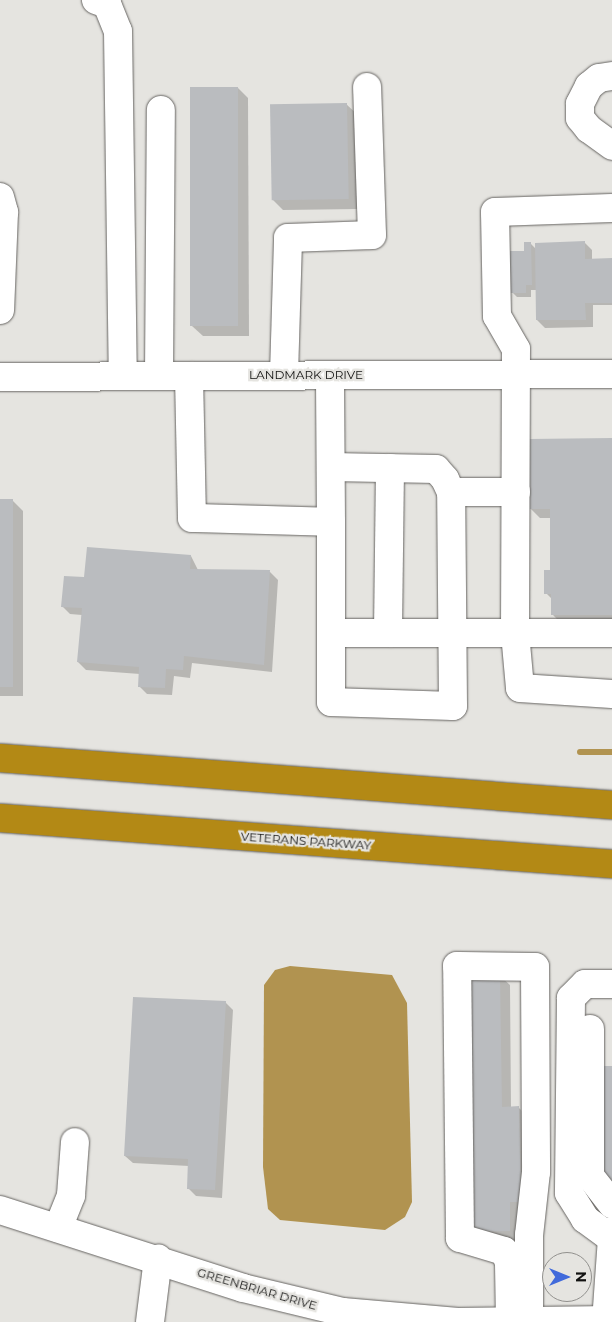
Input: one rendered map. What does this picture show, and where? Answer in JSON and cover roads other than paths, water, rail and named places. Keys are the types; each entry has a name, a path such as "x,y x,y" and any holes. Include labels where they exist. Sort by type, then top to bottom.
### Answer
{"highway":[{"path":"0,758 612,805"},
{"name":"VETERANS PARKWAY","path":"0,818 612,864"}],"street":[{"path":"96,0 107,4 118,31 122,376"},
{"path":"612,76 599,78 589,86 580,104 580,118 589,129 612,146"},
{"path":"284,375 288,238 372,234 367,87"},
{"path":"159,376 161,110"},
{"path":"0,197 0,310"},
{"path":"612,208 495,212 497,316 516,349 515,633 520,688 528,692 612,694"},
{"name":"LANDMARK DRIVE","path":"0,378 612,374"},
{"path":"330,375 331,702 453,706 451,492 436,468 331,467"},
{"path":"189,376 192,518 331,522"},
{"path":"388,634 390,468"},
{"path":"451,492 516,492"},
{"path":"331,634 612,633"},
{"path":"457,966 535,967 536,1172 519,1321 509,1262 504,1250 460,1238 457,966"},
{"path":"608,1320 612,1235 585,1219 569,1193 571,998 585,984 612,984"},
{"path":"590,1029 590,1176 612,1204"},
{"path":"58,1228 71,1196 75,1142"},
{"name":"GREENBRIAR DRIVE","path":"0,1210 300,1304 378,1317 458,1322 608,1320"},
{"path":"150,1322 158,1259"}],"waterway":[{"path":"580,752 612,752"}]}
